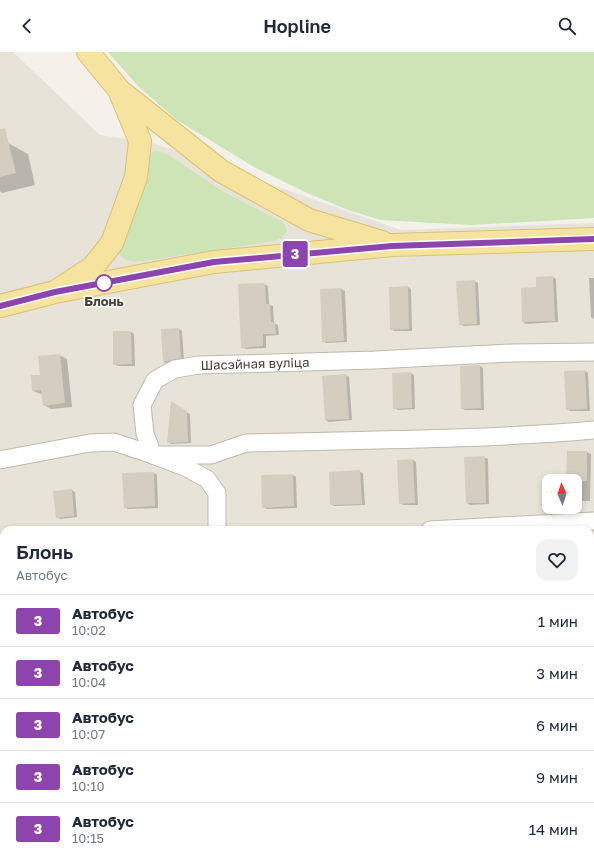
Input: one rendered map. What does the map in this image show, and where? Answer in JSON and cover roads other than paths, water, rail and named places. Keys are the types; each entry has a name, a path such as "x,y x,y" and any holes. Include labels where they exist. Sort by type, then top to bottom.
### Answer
{"main road":[{"path":"88,52 120,91 221,171 309,220 392,246"},
{"path":"55,292 93,267 112,242 136,177 140,141 120,91"},
{"path":"0,306 55,292 214,262 392,246 594,239"}],"street":[{"name":"Шасэйная вуліца","path":"153,455 145,434 142,405 155,380 175,369 199,365 375,360 512,353 594,352"},
{"path":"153,455 211,455 246,443 504,435 594,430"},
{"path":"0,460 90,443 114,442 187,468 207,478 217,493 217,526"},
{"path":"512,526 594,521"}],"place":[{"name":"Блонь","path":"104,283"}]}
